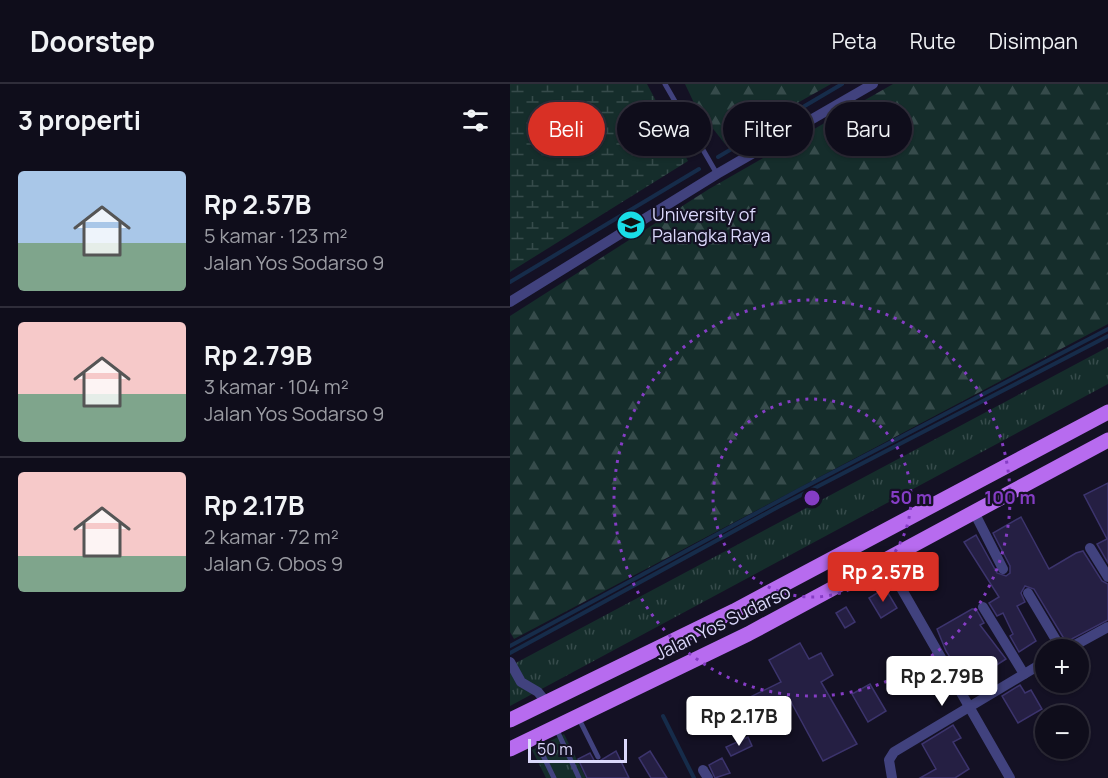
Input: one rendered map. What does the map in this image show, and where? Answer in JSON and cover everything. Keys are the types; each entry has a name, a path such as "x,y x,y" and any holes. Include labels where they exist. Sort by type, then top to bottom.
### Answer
{"main road":[{"name":"Jalan Yos Sudarso","path":"510,720 734,611 1108,412"},
{"name":"Jalan Yos Sudarso","path":"510,749 748,634 1108,440"}],"street":[{"path":"510,302 717,174 873,84"},
{"path":"974,512 1004,569"},
{"path":"1090,548 1108,577"},
{"path":"885,560 1010,778"},
{"path":"1028,592 1057,639"},
{"path":"982,608 1024,674"},
{"path":"1085,639 1108,627"},
{"path":"510,662 521,682 538,692 546,702"},
{"path":"892,778 889,767 894,752 1035,668"}],"lane":[{"path":"665,84 717,174"},
{"path":"577,716 598,757"},
{"path":"555,727 579,778"},
{"path":"534,738 554,778"}],"green space":[{"path":"510,84 647,84 657,102 617,102 617,156 685,156 688,161 510,272"},
{"path":"685,84 831,84 799,102 723,102 723,141 711,126 711,102 694,102"},
{"path":"893,84 1108,84 1108,324 514,639 510,632 510,316 709,189 767,156 813,156 813,130 825,123 825,156 912,156 912,102 861,102"},
{"path":"1108,347 1108,384 510,706 510,666"},
{"path":"564,734 586,778 546,778 532,750"}],"building":[{"path":"1108,483 1108,563 1097,544 1107,539 1084,495"},
{"path":"1021,517 1049,569 1083,551 1102,581 1108,584 1108,620 1072,639 1064,639 1034,589 1025,586 1021,593 1025,602 1017,606 1035,642 1019,652 1010,636 1013,634 1003,613 997,616 989,603 999,597 964,542 976,535 997,573 1006,576 1010,573 1010,566 993,533"},
{"path":"885,588 897,608 881,618 869,598"},
{"path":"846,607 855,622 845,628 836,613"},
{"path":"972,609 976,609 984,623 980,625 1006,659 984,673 987,677 969,687 946,651 937,629"},
{"path":"800,643 809,659 821,653 833,675 821,682 857,744 823,761 791,702 759,719 748,698 781,682 769,660"},
{"path":"870,684 886,711 868,722 852,694"},
{"path":"1020,685 1025,693 1031,690 1040,705 1035,705 1035,713 1018,723 1002,696"},
{"path":"953,725 961,738 953,742 969,769 955,778 920,778 936,769 922,744"},
{"path":"748,737 752,746 731,756 726,747"},
{"path":"616,751 629,778 587,778 578,759 590,753 595,762 598,762"},
{"path":"650,751 667,778 651,778 639,758"},
{"path":"722,758 730,773 715,778 709,765"}],"waterway":[{"path":"718,157 842,84"},
{"path":"510,282 699,169"},
{"path":"510,646 799,490 1108,329"},
{"path":"510,653 778,507 1108,336"},
{"path":"663,716 694,778"}],"place":[{"name":"University of Palangka Raya","path":"631,225"}]}
